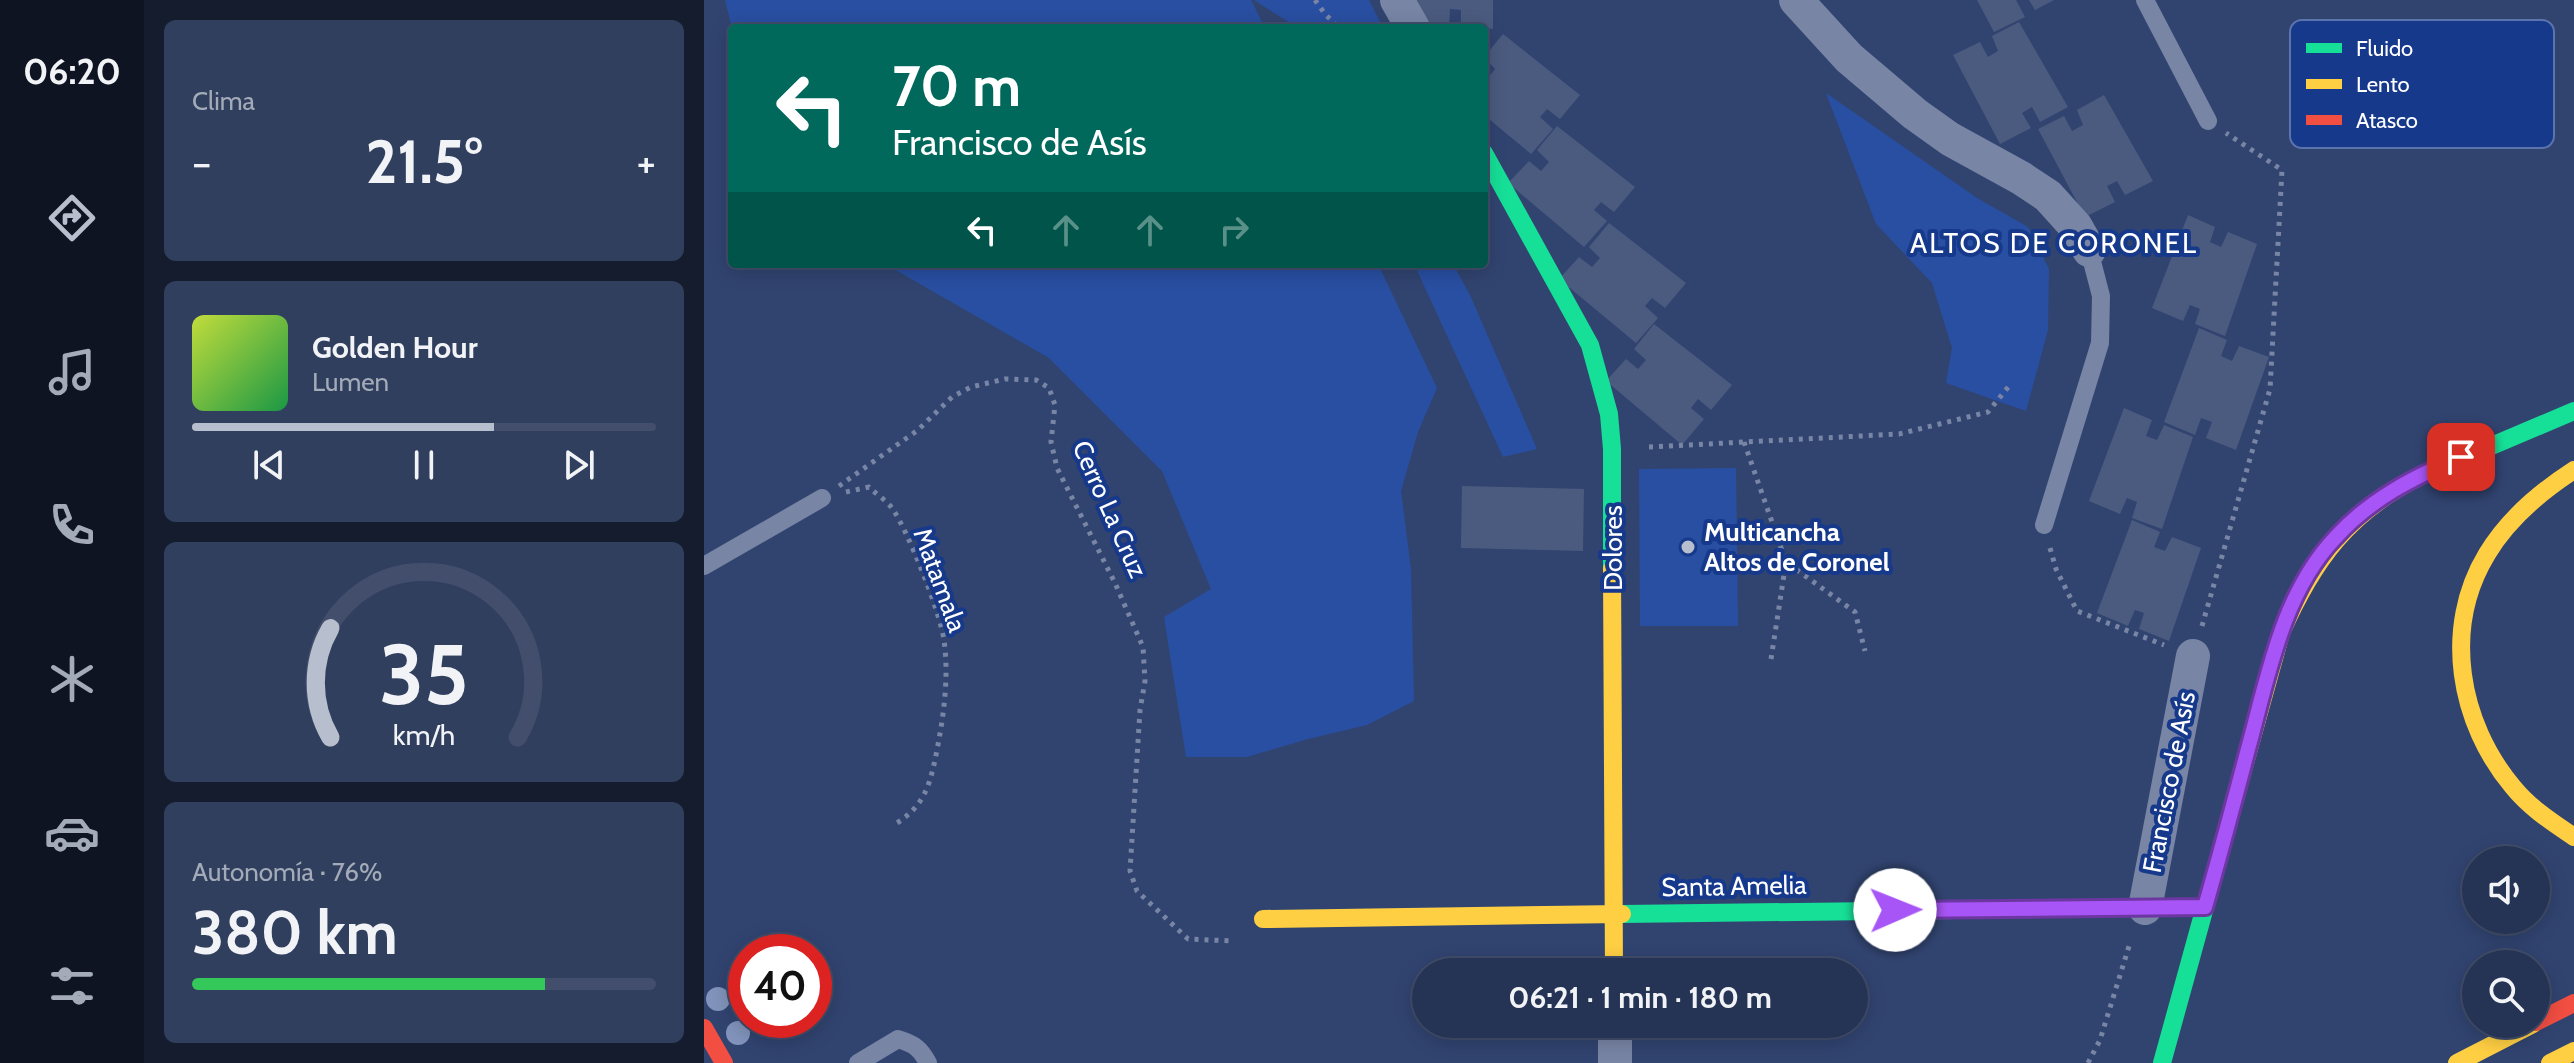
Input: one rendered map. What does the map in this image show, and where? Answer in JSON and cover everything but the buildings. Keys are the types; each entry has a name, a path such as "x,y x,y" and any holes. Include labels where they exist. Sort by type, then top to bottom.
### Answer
{"main road":[{"name":"Dolores","path":"1488,160 1590,345 1609,414 1612,449 1614,958"},
{"path":"2162,1063 2281,633 2316,562 2333,539 2356,517 2408,481 2574,411"},
{"path":"2574,470 2551,484 2528,504 2490,549 2468,595 2462,619 2460,660 2468,705 2490,757 2522,799 2574,837"},
{"name":"Santa Amelia","path":"1263,919 2205,907"},
{"path":"2550,1015 2574,1003"},
{"path":"704,1028 724,1063"},
{"path":"2457,1063 2505,1038"},
{"path":"2550,1063 2574,1051"}],"street":[{"path":"1397,0 1411,24"},
{"path":"1796,0 1849,58 1892,96 1950,139 2048,196 2076,227 2089,250"},
{"name":"Francisco de Asís","path":"2145,908 2193,656"},
{"path":"1615,1038 1615,1063"}],"lane":[{"path":"2145,0 2208,121"},
{"path":"2044,525 2100,343 2101,296 2089,250"},
{"path":"704,566 822,498"},
{"path":"858,1063 898,1039 922,1050 928,1063"}],"path":[{"path":"1315,0 1335,24"},
{"path":"2044,525 2056,569 2077,611 2193,656 2270,389 2282,170 2208,121"},
{"name":"Cerro La Cruz","path":"822,498 918,430 952,397 971,387 1005,379 1036,380 1049,388 1055,405 1051,442 1057,468 1115,583 1143,647 1145,681 1140,710 1130,871 1137,891 1188,939 1252,941 1263,919"},
{"path":"1612,449 1899,434 1988,412 2009,386"},
{"path":"1744,442 1786,562 1771,659"},
{"name":"Matamala","path":"822,498 869,487 891,508 921,568 944,639 945,708 932,776 922,802 908,817 892,826"},
{"path":"1786,562 1855,612 1865,651"},
{"path":"2088,1063 2100,1040 2135,926 2145,908"}],"shaded area":[{"path":"725,0 1251,0 1263,24 731,24"},
{"path":"1254,0 1369,0 1381,24 1292,24"},
{"path":"1826,93 1977,198 2028,227 2049,269 2048,330 2026,411 1946,383 1952,348 1932,283 1876,224"},
{"path":"892,268 1380,268 1437,388 1418,432 1401,491 1411,569 1414,701 1367,725 1247,757 1186,757 1164,617 1211,589 1162,471 1049,358"},
{"path":"1416,268 1455,268 1470,295 1537,449 1503,457"},
{"name":"Multicancha Altos de Coronel","path":"1736,468 1738,626 1640,626 1639,469"}],"traffic: fast":[{"path":"1488,160 1590,345 1609,414 1612,569"},
{"path":"2421,476 2574,411"},
{"path":"1622,914 2205,907"},
{"path":"2162,1063 2205,907"}],"traffic: slow":[{"path":"2574,470 2526,507 2487,554 2473,583 2464,613 2461,643 2469,705 2495,762 2527,802 2574,837"},
{"path":"2205,907 2281,633 2293,607 2320,561 2353,523 2395,490 2421,476"},
{"path":"1612,569 1614,958"},
{"path":"1263,919 1622,914"},
{"path":"2457,1063 2506,1038"},
{"path":"2550,1063 2574,1051"}],"traffic: jam":[{"path":"2550,1015 2574,1003"},
{"path":"704,1028 724,1063"}],"place":[{"name":"Multicancha Altos de Coronel","path":"1688,547"}],"district":[{"name":"ALTOS DE CORONEL","path":"2054,243"}],"route":[{"path":"1895,910 2205,907 2281,633 2302,585 2333,539 2356,517 2408,481 2461,457"}]}
